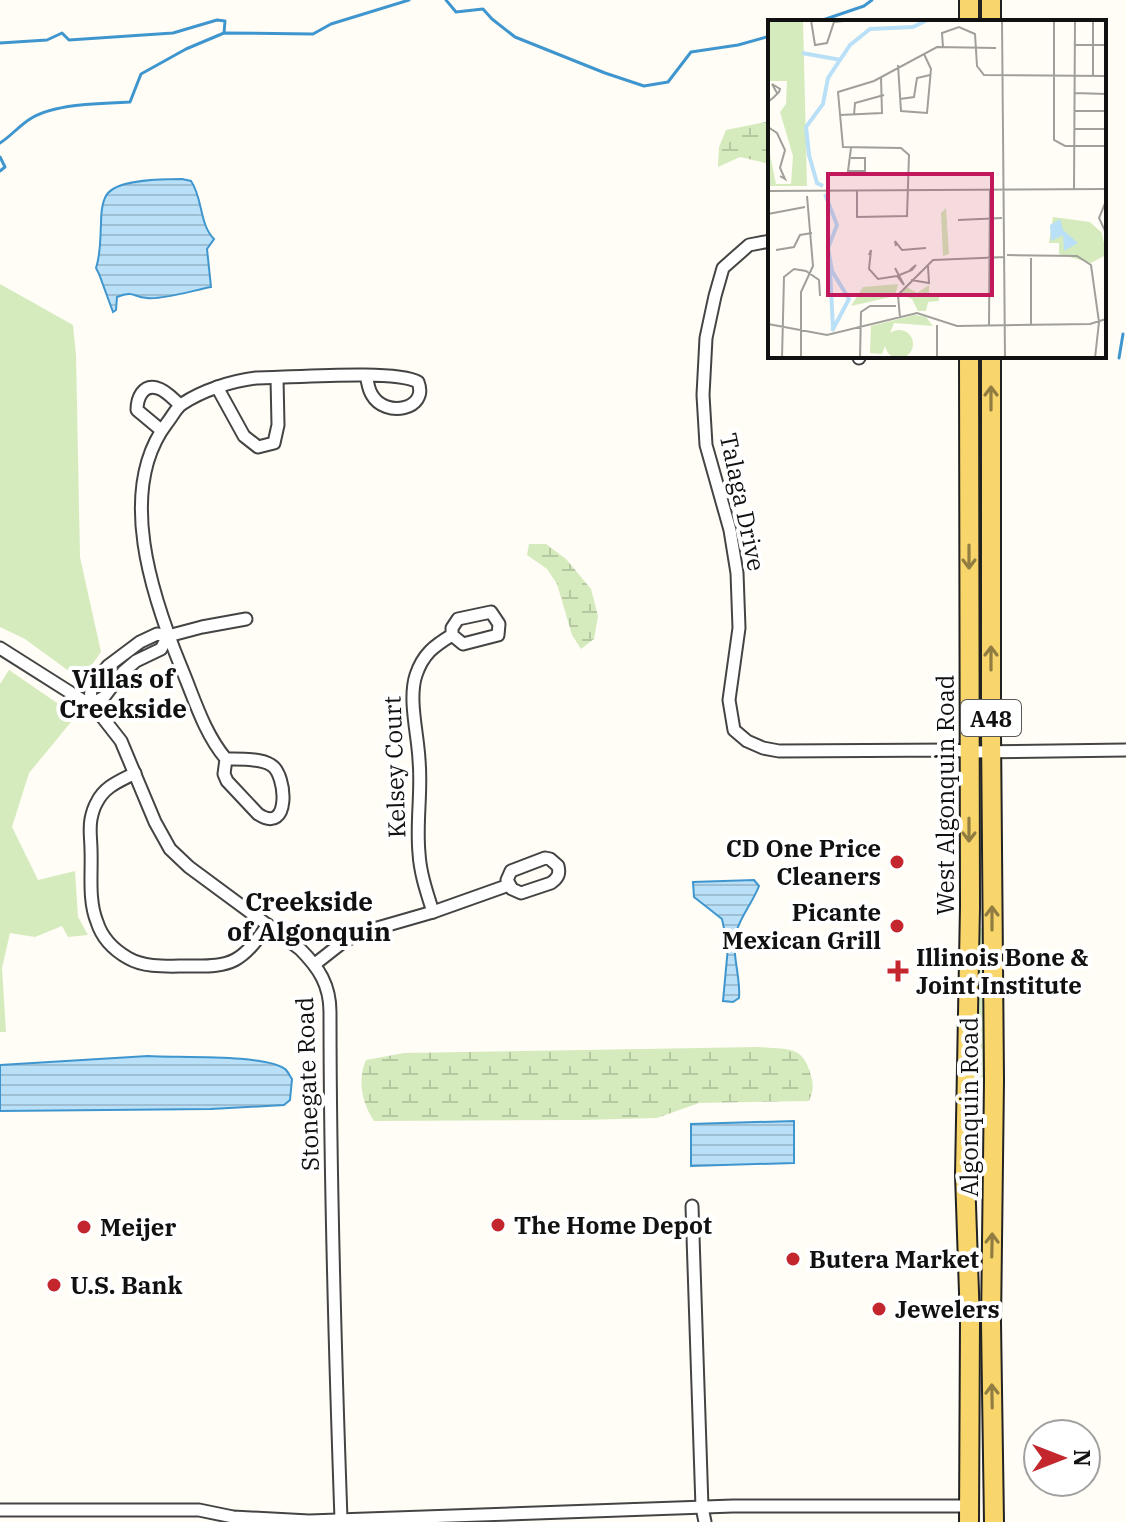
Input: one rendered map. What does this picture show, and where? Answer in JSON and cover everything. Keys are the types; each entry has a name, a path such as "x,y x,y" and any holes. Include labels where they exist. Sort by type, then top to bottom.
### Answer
{"main road":[{"name":"West Algonquin Road","path":"969,358 970,907 965,1175 970,1322 970,1514"},
{"name":"Algonquin Road","path":"991,358 994,1080 991,1323 994,1522"}],"street":[{"name":"Talaga Drive","path":"768,241 749,245 723,268 706,338 703,395 706,445 730,530 737,573 739,628 729,700 734,730 747,741 779,751 1126,750"},
{"path":"226,759 265,762 275,767 284,806 276,817 265,818 227,781 224,774 226,759 205,727 168,636 151,580 142,513 141,489 146,462 156,437 180,405 239,380 366,376 410,378 418,382 421,391 411,405 388,408 371,394 366,376"},
{"path":"217,387 244,436 258,447 274,443 278,425 277,378"},
{"path":"161,430 137,410 140,395 145,389 153,387 180,405"},
{"path":"90,705 91,687 115,659 140,642 157,634 168,636 246,619"},
{"name":"Kelsey Court","path":"433,912 421,873 420,774 412,690 416,674 431,649 452,635"},
{"name":"Stonegate Road","path":"0,648 90,705 103,718 121,741 155,822 170,849 189,867 300,949 324,979 330,997 330,1133 341,1521"},
{"path":"135,773 103,793 90,821 92,906 108,942 130,960 141,964 221,966 244,955 268,925"},
{"path":"315,964 360,933 509,885"},
{"path":"692,1206 705,1522"},
{"path":"697,1522 702,1507"},
{"path":"0,1510 199,1510 233,1517 309,1521 702,1507 970,1514"}],"green space":[{"path":"768,121 768,164 740,157 718,167 719,147 726,130"},
{"path":"0,284 73,325 80,557 101,652 81,680 25,639 0,627"},
{"path":"529,544 546,544 566,559 591,589 598,616 594,639 581,649 572,635 557,584 547,569 527,555"},
{"path":"9,670 76,716 29,773 12,827 38,880 75,871 78,917 88,935 68,937 62,926 35,937 10,933 2,968 6,1032 0,1032 0,684"},
{"path":"982,928 989,1077 975,1078 975,1035"},
{"path":"786,1049 803,1058 813,1083 809,1101 699,1103 657,1118 374,1121 362,1091 366,1060 404,1053"}],"water":[{"path":"191,181 195,188 206,226 214,239 207,249 211,287 162,298 123,295 117,297 113,312 96,268 106,196 114,188 132,182"},
{"path":"754,880 759,886 736,933 739,998 733,1002 723,1001 728,947 722,919 694,897 693,882"},
{"path":"148,1056 240,1059 275,1064 286,1070 292,1079 290,1100 284,1105 211,1109 0,1111 0,1065"},
{"path":"794,1121 794,1163 691,1166 691,1124"}],"waterway":[{"path":"0,143 30,119 51,110 130,102 141,74 186,49 224,33 313,34 331,24 409,0"},
{"path":"446,0 456,12 483,9 515,37 644,86 668,82 691,52 768,37"},
{"path":"823,20 864,6 872,0"},
{"path":"0,43 47,40 62,33 69,40 173,33 217,20 225,21 224,33"},
{"path":"0,157 5,167 0,171"},
{"path":"1119,358 1123,334"}],"place":[{"name":"CD One Price Cleaners","path":"897,862"},
{"name":"Picante Mexican Grill","path":"897,926"},
{"name":"Illinois Bone & Joint Institute","path":"898,971"},
{"name":"The Home Depot","path":"498,1225"},
{"name":"Meijer","path":"84,1227"},
{"name":"Butera Market","path":"793,1259"},
{"name":"U.S. Bank","path":"54,1285"},
{"name":"Jewelers","path":"879,1309"}],"district":[{"name":"Villas of Creekside","path":"123,693"},
{"name":"Creekside of Algonquin","path":"309,916"}]}
